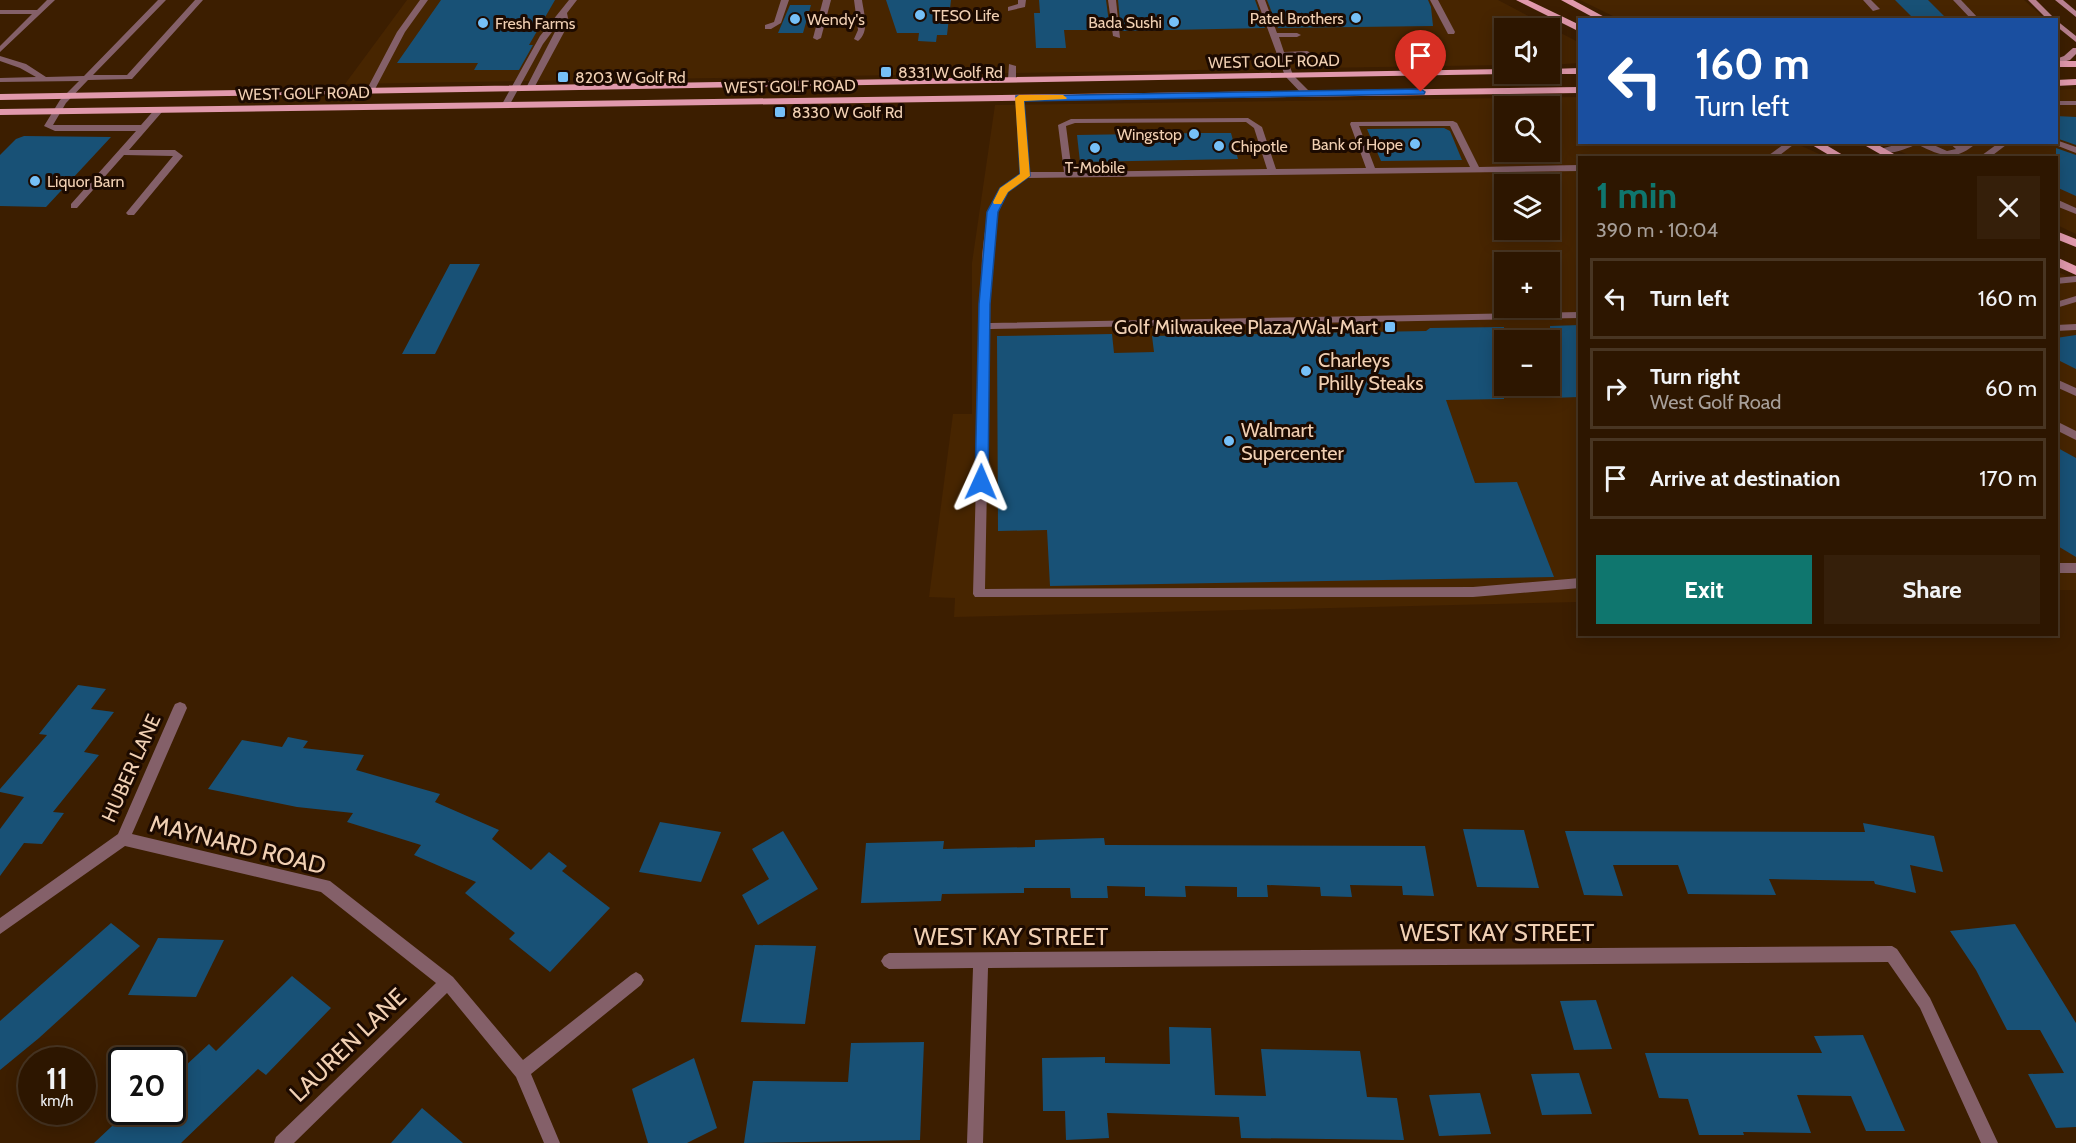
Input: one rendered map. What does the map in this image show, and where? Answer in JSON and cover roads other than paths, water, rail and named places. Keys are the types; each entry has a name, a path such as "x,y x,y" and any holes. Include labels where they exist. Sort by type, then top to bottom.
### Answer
{"main road":[{"path":"1521,0 1578,29"},
{"path":"1566,0 1602,18"},
{"path":"2032,0 2052,18"},
{"path":"2059,0 2076,15"},
{"path":"2058,24 2076,40"},
{"path":"2058,62 2076,50"},
{"path":"2058,63 2076,64"},
{"path":"1560,72 1578,71"},
{"name":"WEST GOLF ROAD","path":"0,97 1494,72"},
{"path":"2058,83 2076,82"},
{"name":"WEST GOLF ROAD","path":"0,112 1578,90"},
{"path":"1816,144 1839,156"},
{"path":"1868,144 1892,156"},
{"path":"2058,235 2076,243"},
{"path":"2058,262 2076,271"}],"street":[{"path":"0,50 51,0"},
{"path":"144,128 55,128 48,126 69,96 162,0"},
{"path":"0,80 129,77 200,0"},
{"path":"370,90 401,32 424,0"},
{"path":"505,106 544,35 565,15 573,0"},
{"path":"768,27 777,22 786,0"},
{"path":"817,38 827,0"},
{"path":"858,0 862,30 858,39"},
{"path":"1011,9 1022,5 1022,0"},
{"path":"1112,0 1117,36"},
{"path":"1261,0 1289,76 1307,94"},
{"path":"1434,0 1451,32"},
{"path":"1867,0 1876,9"},
{"path":"1957,0 1975,18"},
{"path":"0,12 40,12"},
{"path":"530,88 565,23 565,15"},
{"path":"1274,35 1297,35"},
{"path":"1281,54 1307,54"},
{"path":"0,58 22,66 45,79"},
{"path":"1012,66 1012,80"},
{"path":"1286,94 1289,76"},
{"path":"1019,98 1025,176"},
{"path":"2058,103 2076,104"},
{"path":"74,206 159,110"},
{"path":"1068,173 1062,125 1074,122 1236,120 1248,120 1258,127 1273,173"},
{"path":"1372,172 1354,124 1453,123 1476,170"},
{"path":"2058,143 2076,150"},
{"path":"1772,156 1790,144"},
{"path":"1880,150 1901,148 1912,144"},
{"path":"1922,144 1942,153 1956,154 1967,145"},
{"path":"1985,156 2003,144"},
{"path":"1927,156 1933,149"},
{"path":"123,152 175,153 179,156 131,213"},
{"path":"1578,168 1273,173 1068,173 1025,176 1004,190 992,212 985,326 979,594 1473,591 1578,584"},
{"path":"2058,203 2076,211"},
{"path":"2058,281 2076,279"},
{"path":"2058,304 2076,298"},
{"path":"985,326 1578,315"},
{"path":"2058,328 2076,327"},
{"path":"2058,383 2076,392"},
{"path":"2058,426 2076,436"},
{"path":"2058,568 2076,568"},
{"name":"HUBER LANE","path":"0,927 123,839 180,708"},
{"name":"MAYNARD ROAD","path":"123,839 325,886 448,982 522,1071 552,1143"},
{"name":"WEST KAY STREET","path":"889,961 1892,954 1925,1003 1990,1143"},
{"path":"975,1143 981,961"},
{"path":"522,1071 636,980"},
{"name":"LAUREN LANE","path":"282,1143 448,982"}],"place":[{"name":"TESO Life","path":"920,15"},
{"name":"Patel Brothers","path":"1356,18"},
{"name":"Wendy's","path":"795,19"},
{"name":"Bada Sushi","path":"1174,22"},
{"name":"Fresh Farms","path":"483,23"},
{"name":"8331 W Golf Rd","path":"886,72"},
{"name":"8203 W Golf Rd","path":"563,77"},
{"name":"8330 W Golf Rd","path":"780,112"},
{"name":"Wingstop","path":"1194,134"},
{"name":"Bank of Hope","path":"1415,144"},
{"name":"Chipotle","path":"1219,146"},
{"name":"T-Mobile","path":"1095,148"},
{"name":"Liquor Barn","path":"35,181"},
{"name":"Golf Milwaukee Plaza/Wal-Mart","path":"1390,327"},
{"name":"Charleys Philly Steaks","path":"1306,371"},
{"name":"Walmart Supercenter","path":"1229,441"}]}
